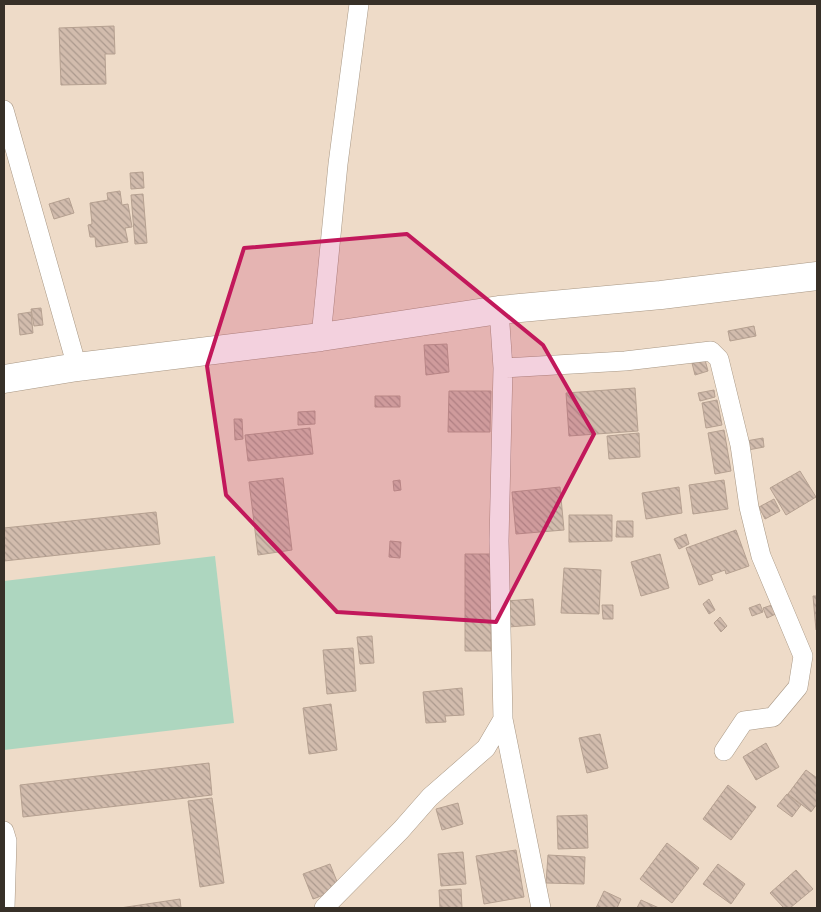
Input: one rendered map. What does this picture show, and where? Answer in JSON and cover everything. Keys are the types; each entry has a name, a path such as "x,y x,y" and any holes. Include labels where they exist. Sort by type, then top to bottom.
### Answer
{"main road":[{"path":"4,378 77,367 321,337 499,310 661,295 817,276"}],"street":[{"path":"321,337 338,164 359,4"},
{"path":"4,110 77,367"},
{"path":"499,310 503,368 499,542 503,719 541,908"},
{"path":"503,368 625,361 711,351 719,359 740,445 749,507 761,556 803,656 798,687 772,717 744,721 724,751"},
{"path":"324,908 430,797 486,748 503,719"},
{"path":"4,831 7,841 5,908"}],"highlighted area":[{"path":"407,234 543,345 594,434 496,622 337,612 226,495 207,366 244,248"}],"green space":[{"path":"215,556 234,723 4,750 4,581"}],"building":[{"path":"114,26 115,54 105,54 106,84 61,85 59,28"},
{"path":"143,172 144,188 131,189 130,173"},
{"path":"120,191 122,205 128,204 132,227 125,228 128,242 96,247 95,237 90,237 88,225 92,224 90,203 108,200 107,193"},
{"path":"143,194 147,243 135,244 131,195"},
{"path":"69,198 74,213 54,219 49,204"},
{"path":"41,308 43,325 34,326 31,309"},
{"path":"31,312 33,333 20,335 18,314"},
{"path":"754,326 756,336 730,341 728,331"},
{"path":"447,344 449,372 426,375 424,345"},
{"path":"705,360 708,371 695,375 692,363"},
{"path":"635,388 638,431 569,436 566,393"},
{"path":"714,390 715,397 700,401 698,393"},
{"path":"449,391 491,391 490,432 448,432"},
{"path":"375,396 400,396 400,407 375,407"},
{"path":"717,400 722,425 706,428 702,403"},
{"path":"315,411 315,424 298,425 298,412"},
{"path":"234,419 242,419 243,439 235,440"},
{"path":"310,428 313,454 248,461 245,435"},
{"path":"724,430 731,471 715,474 708,433"},
{"path":"639,433 640,457 609,459 607,436"},
{"path":"763,438 764,447 748,450 746,441"},
{"path":"800,471 816,497 786,515 770,488"},
{"path":"283,478 292,550 258,555 249,482"},
{"path":"400,480 401,490 394,491 393,481"},
{"path":"724,480 728,509 693,514 689,485"},
{"path":"560,487 564,530 516,534 512,492"},
{"path":"679,487 682,513 646,519 642,493"},
{"path":"774,499 780,511 765,519 759,507"},
{"path":"156,512 160,544 4,561 4,528"},
{"path":"569,515 612,515 612,541 569,542"},
{"path":"617,521 633,521 633,537 616,537"},
{"path":"736,530 749,566 726,574 725,570 711,575 713,580 699,585 686,548"},
{"path":"686,534 689,544 679,549 674,539"},
{"path":"390,541 401,542 400,558 389,557"},
{"path":"465,554 491,554 491,651 465,651"},
{"path":"660,554 669,588 641,596 631,562"},
{"path":"564,568 601,570 599,614 561,613"},
{"path":"813,596 817,596 817,630 816,630"},
{"path":"533,599 535,625 508,627 506,601"},
{"path":"709,599 715,610 709,614 703,604"},
{"path":"760,604 763,612 752,616 749,608"},
{"path":"775,604 778,613 767,618 763,608"},
{"path":"602,605 613,605 613,619 603,619"},
{"path":"720,617 727,626 721,632 714,623"},
{"path":"372,636 374,663 360,664 357,637"},
{"path":"353,648 356,691 327,694 323,650"},
{"path":"462,688 464,715 445,716 446,722 426,723 423,692"},
{"path":"331,704 337,750 309,754 303,708"},
{"path":"600,734 608,768 587,773 579,738"},
{"path":"766,743 779,767 756,780 743,757"},
{"path":"209,763 212,795 23,817 20,785"},
{"path":"806,770 817,778 817,804 811,812 788,794"},
{"path":"728,785 756,807 731,840 703,819"},
{"path":"787,794 801,805 792,817 777,806"},
{"path":"212,798 224,883 200,887 188,801"},
{"path":"458,803 463,824 442,830 436,809"},
{"path":"587,815 588,848 558,849 557,816"},
{"path":"667,843 699,868 672,903 640,879"},
{"path":"516,850 524,897 484,904 476,856"},
{"path":"463,852 466,884 441,886 438,854"},
{"path":"548,855 585,857 584,884 546,883"},
{"path":"330,864 340,889 313,899 303,874"},
{"path":"718,864 745,884 731,904 703,884"},
{"path":"796,870 813,889 790,908 784,908 770,893"},
{"path":"461,889 462,908 440,908 439,890"},
{"path":"604,891 621,899 617,908 596,908"},
{"path":"180,899 181,908 120,908"},
{"path":"641,900 659,908 637,908"}]}
